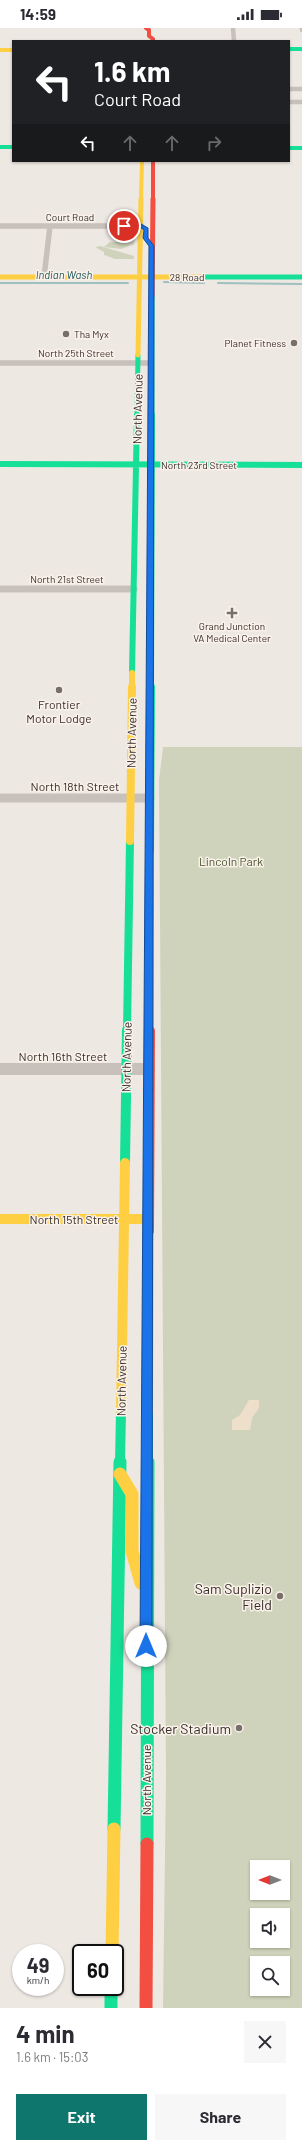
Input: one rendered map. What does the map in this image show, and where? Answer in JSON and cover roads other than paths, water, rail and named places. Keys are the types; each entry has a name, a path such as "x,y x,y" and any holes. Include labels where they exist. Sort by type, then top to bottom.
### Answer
{"main road":[{"path":"146,28 150,40"},
{"path":"150,40 153,28"},
{"path":"290,49 302,49"},
{"path":"0,50 12,50"},
{"path":"0,147 12,147"},
{"path":"290,148 302,148"},
{"name":"North Avenue","path":"142,162 130,798 139,950 149,1069 146,1600 146,2008"},
{"name":"North Avenue","path":"112,1944 126,1069 139,950 150,798 150,465 153,162"},
{"path":"141,191 152,190"},
{"path":"141,205 145,212 145,221 152,224"},
{"path":"141,226 146,229 146,238 152,246"},
{"name":"28 Road","path":"0,277 302,277"},
{"path":"139,297 144,302 143,314 151,318"},
{"path":"138,320 145,324 144,336 151,344"},
{"name":"North 23rd Street","path":"0,464 302,465"},
{"path":"134,554 140,563 140,581 150,589"},
{"path":"134,589 142,594 143,612 150,617"},
{"path":"133,648 150,648"},
{"path":"132,681 139,698 139,721 150,729"},
{"path":"131,738 141,744 141,758 150,772"},
{"name":"North 15th Street","path":"0,1219 148,1219"},
{"path":"120,1474 132,1494 132,1551 146,1600"},
{"path":"111,1996 111,2008"}],"street":[{"path":"232,28 234,40"},
{"path":"290,89 302,89"},
{"path":"290,102 302,102"},
{"name":"Court Road","path":"0,226 141,226"},
{"path":"44,277 50,226"},
{"name":"North 25th Street","path":"0,363 151,363"},
{"name":"North 21st Street","path":"0,589 134,589"},
{"name":"North 18th Street","path":"0,798 150,798"},
{"name":"North 16th Street","path":"0,1069 149,1069"}],"waterway":[{"name":"Indian Wash","path":"164,282 204,283"},
{"name":"Indian Wash","path":"0,283 128,283"},
{"name":"Indian Wash","path":"218,283 302,284"}],"place":[{"name":"Tha Myx","path":"66,334"},
{"name":"Planet Fitness","path":"294,343"},
{"name":"Grand Junction VA Medical Center","path":"232,613"},
{"name":"Frontier Motor Lodge","path":"59,690"},
{"name":"Sam Suplizio Field","path":"280,1596"},
{"name":"Stocker Stadium","path":"239,1728"}],"park label":[{"name":"Lincoln Park","path":"231,861"}]}
